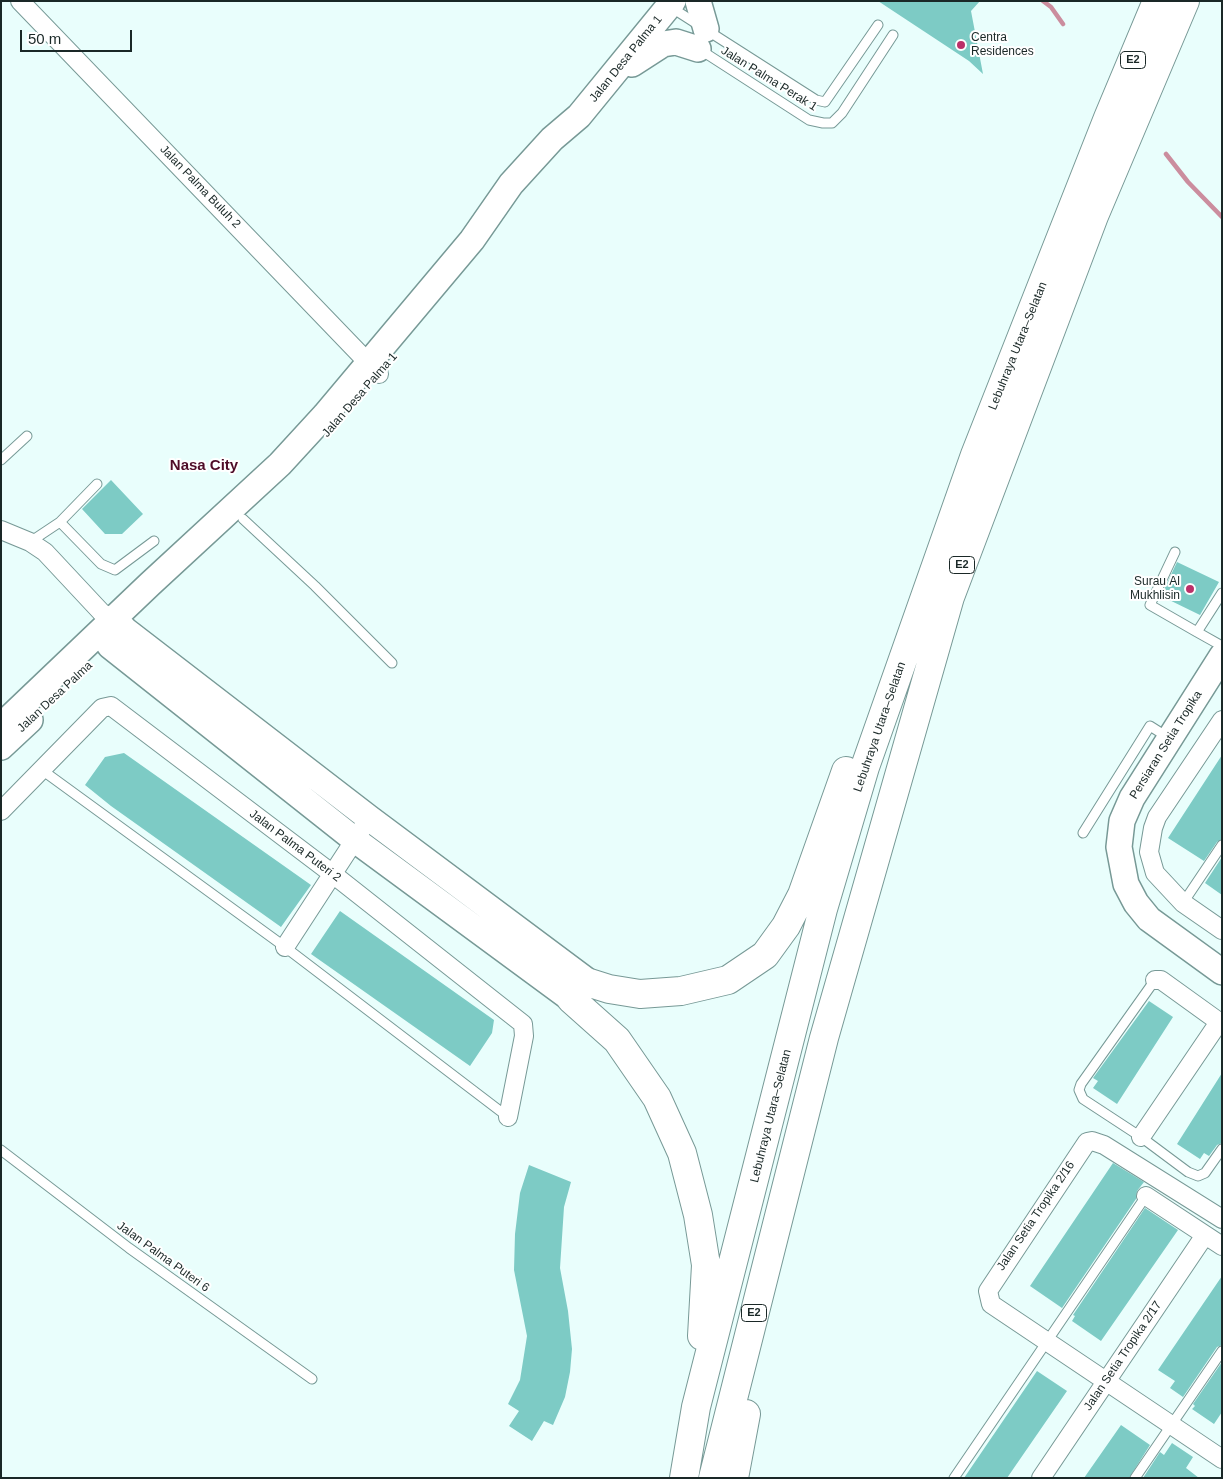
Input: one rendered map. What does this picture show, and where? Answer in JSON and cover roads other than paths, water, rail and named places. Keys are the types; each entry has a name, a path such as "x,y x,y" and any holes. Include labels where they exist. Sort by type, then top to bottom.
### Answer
{"highway":[{"name":"Lebuhraya Utara–Selatan","path":"684,1478 696,1407 823,909 865,766 975,455 1104,127 1157,1"},
{"name":"Lebuhraya Utara–Selatan","path":"712,1478 796,1147 865,890 950,598 1094,216 1185,1"},
{"path":"580,991 609,990 640,994 682,991 728,980 766,955 786,926 802,896 928,537 946,499 975,455"},
{"path":"580,991 657,1098 682,1153 698,1215 706,1265 696,1407"},
{"path":"734,1478 796,1147"}],"street":[{"name":"Jalan Palma Buluh 2","path":"20,1 374,369"},
{"path":"610,79 663,44 702,39 698,1"},
{"name":"Jalan Desa Palma 1","path":"110,628 154,599 242,519 322,439 374,369 563,145 578,116 667,18"},
{"name":"Jalan Desa Palma 1","path":"110,628 280,464 374,369"},
{"path":"1,530 30,542 45,552 110,628 355,840 580,991"},
{"path":"110,628 369,818 580,991"},
{"name":"Jalan Desa Palma","path":"1,726 110,628"},
{"name":"Jalan Desa Palma","path":"1,747 110,628"},
{"name":"Persiaran Setia Tropika","path":"1222,656 1132,798 1122,821 1119,847 1124,875 1136,903 1149,919 1222,972"},
{"name":"Jalan Palma Puteri 2","path":"1,811 102,708 111,706 334,875 523,1024 524,1036 508,1117"},
{"path":"1222,720 1157,817 1149,852 1155,873 1183,903 1222,930"},
{"path":"285,946 334,875 369,818"},
{"path":"1141,1137 1220,1023 1161,980 1156,980"},
{"name":"Jalan Setia Tropika 2/16","path":"1046,1341 997,1308 989,1298 988,1291 990,1284 1084,1144 1092,1141 1104,1145 1222,1219"},
{"path":"1146,1196 1222,1246"},
{"name":"Jalan Setia Tropika 2/17","path":"1041,1478 1205,1235"},
{"path":"1046,1341 1222,1459"}],"lane":[{"name":"Jalan Palma Perak 1","path":"667,18 702,39 816,100 825,102 878,25"},
{"name":"Jalan Palma Perak 1","path":"667,18 702,39 809,120 823,124 832,122 842,112 893,35"},
{"path":"857,57 872,68"},
{"path":"1,460 27,436"},
{"path":"30,542 60,522 96,484"},
{"path":"242,519 315,586 392,662"},
{"path":"60,522 101,564 116,570 154,541"},
{"path":"1175,552 1150,605 1222,646"},
{"path":"1197,632 1222,593"},
{"path":"1083,833 1150,726 1169,738"},
{"path":"42,770 285,946 508,1117"},
{"path":"1183,903 1222,845"},
{"path":"1156,980 1081,1084 1079,1090 1083,1099 1141,1137 1188,1172 1198,1176 1206,1173 1222,1148"},
{"name":"Jalan Palma Puteri 6","path":"1,1150 128,1248 312,1380"},
{"path":"954,1478 1146,1196"},
{"path":"1135,1478 1222,1351"}],"waterway":[{"path":"1043,1 1051,7 1063,24"},
{"path":"1166,154 1188,182 1222,217"}],"place":[{"name":"Centra Residences","path":"961,45"},
{"name":"Surau Al Mukhlisin","path":"1190,589"}],"district":[{"name":"Nasa City","path":"204,466"}]}
